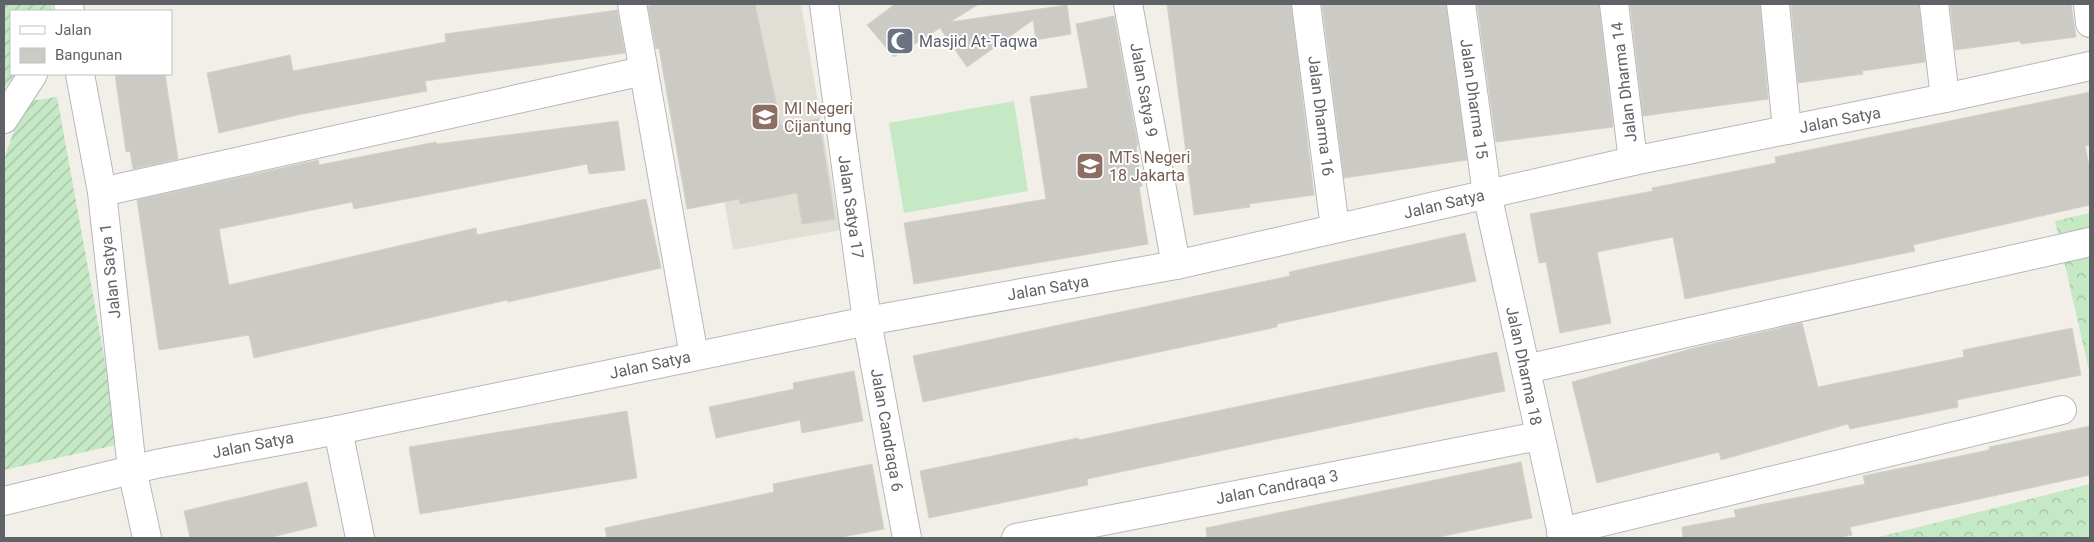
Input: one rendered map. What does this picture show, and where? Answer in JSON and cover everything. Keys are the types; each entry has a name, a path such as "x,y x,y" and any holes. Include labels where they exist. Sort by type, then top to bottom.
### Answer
{"street":[{"path":"632,4 694,356"},
{"name":"Jalan Satya 17","path":"824,4 867,321"},
{"name":"Jalan Satya 9","path":"1128,4 1176,264"},
{"name":"Jalan Dharma 16","path":"1306,4 1335,228"},
{"name":"Jalan Dharma 15","path":"1462,4 1487,194"},
{"name":"Jalan Dharma 14","path":"1614,4 1633,161"},
{"path":"1775,4 1787,130"},
{"path":"1934,4 1945,98"},
{"path":"2088,4 2090,23"},
{"name":"Jalan Satya","path":"4,501 132,469 338,430 867,321 1176,264 1633,161 1945,98 2090,66"},
{"path":"102,192 643,71"},
{"path":"4,119 32,75"},
{"name":"Jalan Satya 1","path":"80,75 102,192 132,469 147,538"},
{"name":"Jalan Dharma 18","path":"1487,194 1562,535"},
{"path":"1526,369 2090,242"},
{"name":"Jalan Candraqa 6","path":"867,321 906,538"},
{"path":"1562,535 2062,410"},
{"path":"338,430 360,538"},
{"name":"Jalan Candraqa 3","path":"1016,538 1539,436"}],"shaded area":[{"name":"MI Negeri Cijantung","path":"690,4 801,4 840,230 733,250"}],"green space":[{"path":"4,4 51,4 53,10 10,10 10,75 15,75 4,88"},
{"path":"57,97 120,444 4,470 4,159 24,102"},
{"path":"1014,101 1028,191 904,213 889,123"},
{"path":"2090,213 2090,375 2055,221"},
{"path":"2090,484 2090,538 1875,538"}],"building":[{"name":"MI Negeri Cijantung","path":"651,4 755,4 781,126 819,119 835,219 802,224 797,193 740,204 739,199 687,209 659,48 656,49 648,6 651,6"},
{"path":"895,4 979,4 950,22 1067,5 1071,34 1036,40 1033,20 967,67 940,28 894,57 867,25"},
{"path":"1167,4 1291,4 1314,195 1249,204 1250,207 1194,215"},
{"path":"1322,4 1446,4 1467,160 1344,178"},
{"path":"1477,4 1599,4 1613,127 1496,142"},
{"path":"1630,4 1760,4 1768,99 1643,116"},
{"path":"1791,4 1919,4 1925,62 1862,71 1863,74 1798,83"},
{"path":"1950,4 2071,4 2076,37 2021,44 2020,41 1955,50"},
{"path":"617,10 625,53 425,81 427,91 302,114 219,133 207,73 290,55 293,71 446,42 445,34"},
{"name":"MTs Negeri 18 Jakarta","path":"1114,16 1138,146 1136,146 1142,186 1139,187 1148,244 914,284 904,223 1046,199 1030,97 1088,88 1076,24"},
{"path":"115,75 165,75 178,159 133,169 130,151 126,152"},
{"path":"2090,92 2090,145 2085,146 2090,170 2090,205 1913,245 1915,251 1685,299 1673,237 1597,252 1611,323 1560,333 1546,262 1539,263 1530,214 1653,191 1652,188 1776,163 1775,157"},
{"path":"618,121 625,170 589,174 587,164 354,209 352,202 219,229 229,285 476,228 477,235 646,199 661,268 508,302 507,300 254,358 249,335 159,350 137,200 318,160 319,165 436,142 437,144"},
{"path":"1465,233 1476,281 1277,324 1277,327 923,402 913,356 1290,276 1289,272"},
{"path":"1802,323 1818,387 1964,357 1963,350 2072,328 2081,375 1957,400 1958,407 1850,429 1848,424 1721,460 1719,452 1597,483 1572,382 1694,348"},
{"path":"1497,352 1505,391 1087,479 1088,485 929,518 920,471 1078,438 1079,440"},
{"path":"854,371 863,421 802,433 800,420 716,438 709,407 794,389 793,383"},
{"path":"627,411 637,478 420,514 409,447"},
{"path":"2090,426 2090,475 1850,527 1852,535 1837,538 1683,538 1682,527 1736,517 1734,510 1865,484 1863,476 1989,450 1989,447"},
{"path":"1521,462 1532,518 1434,538 1207,538 1206,528"},
{"path":"872,464 884,529 837,538 607,538 605,528 774,492 773,484"},
{"path":"307,482 317,526 268,538 190,538 184,511"}],"place":[{"name":"Masjid At-Taqwa","path":"900,41"},
{"name":"MI Negeri Cijantung","path":"765,117"},
{"name":"MTs Negeri 18 Jakarta","path":"1090,166"}]}
